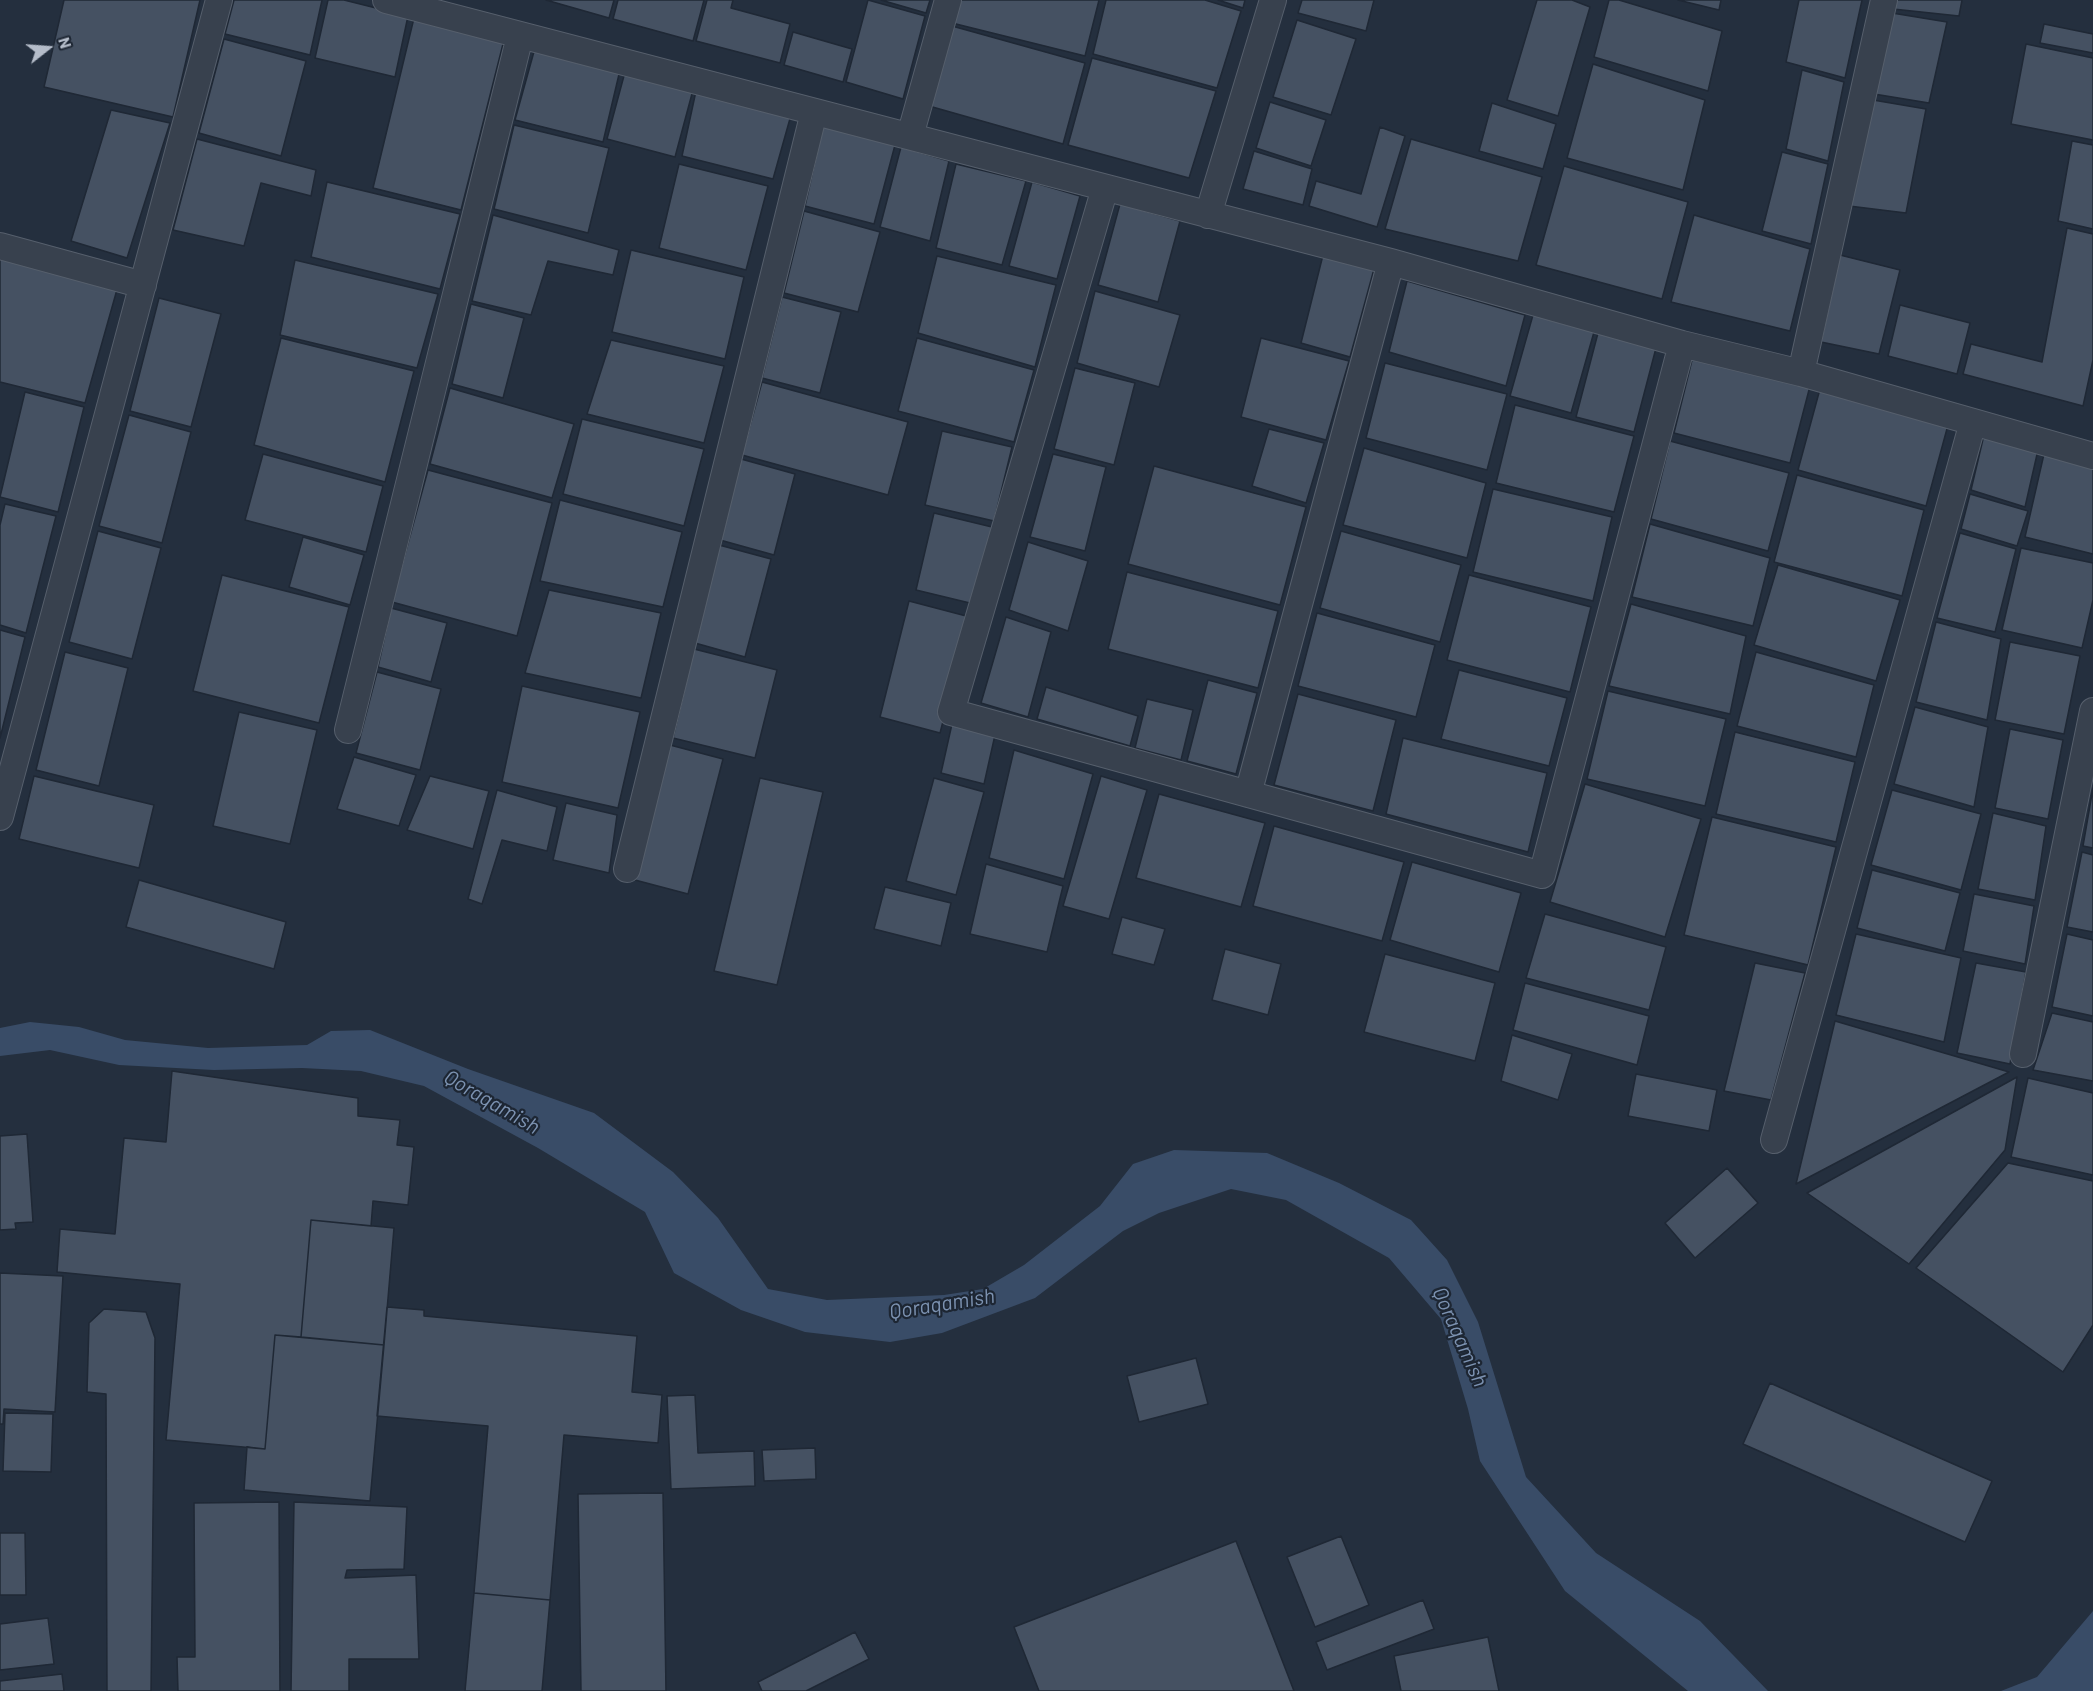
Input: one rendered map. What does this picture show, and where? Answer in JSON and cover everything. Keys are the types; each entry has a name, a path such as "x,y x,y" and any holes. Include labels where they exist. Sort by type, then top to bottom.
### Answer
{"street":[{"path":"0,817 219,0"},
{"path":"386,0 1392,262 1682,344 1801,373 2093,456"},
{"path":"910,136 948,0"},
{"path":"1208,215 1273,0"},
{"path":"1801,373 1884,0"},
{"path":"348,730 520,36"},
{"path":"627,868 814,112"},
{"path":"1105,188 951,712 1542,875 1682,344"},
{"path":"0,246 143,285"},
{"path":"1248,794 1392,262"},
{"path":"1774,1140 1973,422"},
{"path":"2023,1054 2093,711"}],"water":[{"name":"Qoraqamish","path":"30,1022 79,1027 125,1040 208,1048 307,1045 331,1031 370,1030 468,1069 594,1113 673,1172 718,1218 768,1289 827,1300 944,1295 983,1289 1024,1265 1100,1206 1133,1164 1174,1150 1267,1153 1339,1183 1411,1220 1447,1260 1478,1322 1526,1477 1596,1553 1700,1621 1768,1691 1688,1691 1565,1591 1480,1461 1468,1409 1441,1319 1389,1258 1286,1200 1231,1189 1159,1213 1123,1231 1035,1298 942,1333 890,1342 805,1332 741,1310 674,1273 645,1212 538,1148 424,1086 361,1071 302,1068 214,1070 119,1065 50,1050 0,1056 0,1028"},
{"path":"2093,1611 2093,1691 2001,1691 2037,1677"}],"building":[{"path":"64,0 200,0 173,117 44,87"},
{"path":"234,0 322,0 310,55 225,34"},
{"path":"328,0 344,0 408,16 395,77 315,58"},
{"path":"546,0 614,0 609,18"},
{"path":"618,0 704,0 693,41 613,19"},
{"path":"707,0 733,0 731,8 790,24 780,63 696,41"},
{"path":"868,0 925,16 903,99 846,82"},
{"path":"881,0 930,0 926,13"},
{"path":"959,0 1099,0 1085,56 952,23"},
{"path":"1106,0 1205,0 1241,11 1217,88 1093,54"},
{"path":"1218,0 1245,0 1243,8"},
{"path":"1302,0 1374,0 1366,31 1298,13"},
{"path":"1537,0 1572,0 1590,7 1558,116 1507,100"},
{"path":"1609,0 1619,0 1722,31 1708,91 1594,57"},
{"path":"1678,0 1721,0 1719,10"},
{"path":"1799,0 1862,0 1845,78 1786,62"},
{"path":"1895,0 1962,0 1959,16 1893,9"},
{"path":"1892,13 1947,22 1929,103 1874,94"},
{"path":"414,18 504,40 461,210 373,188"},
{"path":"1297,20 1356,39 1331,115 1273,97"},
{"path":"2044,24 2093,34 2093,53 2040,43"},
{"path":"952,26 1085,63 1063,144 929,106"},
{"path":"793,32 852,49 843,82 784,65"},
{"path":"224,39 306,61 281,156 199,133"},
{"path":"2026,44 2093,58 2093,140 2011,124"},
{"path":"535,48 620,70 603,142 515,120"},
{"path":"1092,58 1216,91 1189,178 1068,145"},
{"path":"1593,64 1705,100 1683,190 1567,158"},
{"path":"1802,70 1844,82 1828,161 1786,149"},
{"path":"625,72 693,90 675,157 607,139"},
{"path":"696,91 791,115 773,179 682,156"},
{"path":"1873,100 1926,109 1906,213 1849,206"},
{"path":"1270,102 1326,120 1311,166 1256,148"},
{"path":"1492,103 1556,124 1543,169 1479,151"},
{"path":"111,110 170,123 127,258 71,241"},
{"path":"514,125 609,148 588,233 494,209"},
{"path":"823,126 895,145 874,224 805,206"},
{"path":"1380,127 1405,136 1377,227 1309,206 1316,181 1361,194"},
{"path":"197,139 316,170 311,196 261,183 244,246 173,230"},
{"path":"1411,139 1542,177 1518,261 1385,229"},
{"path":"2072,141 2093,145 2093,229 2058,221"},
{"path":"901,147 949,161 930,241 880,227"},
{"path":"1254,151 1312,169 1303,205 1243,189"},
{"path":"1782,152 1828,164 1811,244 1762,231"},
{"path":"679,164 768,186 746,270 659,248"},
{"path":"956,164 1026,181 1002,265 936,248"},
{"path":"1564,166 1688,202 1662,299 1536,265"},
{"path":"327,182 460,214 440,289 311,257"},
{"path":"1032,182 1080,196 1057,279 1009,266"},
{"path":"1120,204 1180,221 1158,302 1098,285"},
{"path":"804,211 880,232 858,312 784,293"},
{"path":"493,215 619,250 613,275 548,261 531,315 472,301"},
{"path":"1694,215 1810,249 1790,331 1671,302"},
{"path":"2067,228 2093,234 2093,360 2083,406 1963,374 1971,344 2042,362"},
{"path":"631,250 744,277 725,359 612,332"},
{"path":"1323,255 1374,269 1350,357 1301,343"},
{"path":"1840,255 1900,270 1879,354 1821,342"},
{"path":"937,256 1056,285 1035,367 918,333"},
{"path":"0,259 118,286 85,403 0,382"},
{"path":"295,260 438,294 417,368 280,335"},
{"path":"1407,281 1525,315 1506,386 1389,352"},
{"path":"1095,291 1180,315 1159,387 1077,363"},
{"path":"782,297 841,312 820,393 762,378"},
{"path":"159,298 221,314 191,427 130,411"},
{"path":"471,304 524,318 503,398 452,384"},
{"path":"1900,305 1970,323 1957,374 1888,356"},
{"path":"1533,315 1594,332 1571,413 1510,396"},
{"path":"1598,333 1656,348 1634,432 1576,417"},
{"path":"281,338 414,371 385,482 254,445"},
{"path":"917,338 1034,370 1014,442 898,411"},
{"path":"1261,338 1349,361 1326,440 1241,417"},
{"path":"611,340 724,366 704,443 587,414"},
{"path":"1693,356 1810,386 1790,463 1674,433"},
{"path":"1385,363 1507,394 1487,470 1366,438"},
{"path":"1075,368 1135,383 1114,465 1054,449"},
{"path":"762,382 908,422 888,495 742,455"},
{"path":"450,388 574,424 552,498 430,464"},
{"path":"1820,389 1948,425 1926,506 1798,470"},
{"path":"25,392 84,407 58,512 0,497"},
{"path":"1515,405 1634,436 1614,512 1496,483"},
{"path":"129,415 191,432 162,543 99,526"},
{"path":"582,419 704,449 684,526 563,494"},
{"path":"1269,429 1324,443 1306,503 1252,486"},
{"path":"942,431 1012,447 994,521 925,505"},
{"path":"1984,435 2038,450 2025,507 1971,490"},
{"path":"1670,441 1789,473 1768,551 1651,519"},
{"path":"1364,448 1486,483 1467,558 1343,525"},
{"path":"263,454 383,486 366,552 245,520"},
{"path":"1053,454 1106,467 1085,551 1030,537"},
{"path":"2044,454 2093,468 2093,554 2025,537"},
{"path":"741,459 795,474 774,555 720,540"},
{"path":"1154,466 1306,507 1280,605 1128,564"},
{"path":"428,470 552,503 517,636 392,602"},
{"path":"1797,475 1924,510 1902,596 1774,562"},
{"path":"1493,489 1612,517 1593,601 1473,572"},
{"path":"1970,494 2028,511 2017,546 1961,529"},
{"path":"560,500 682,532 663,607 540,581"},
{"path":"5,504 56,516 26,633 0,625 0,525"},
{"path":"934,513 992,527 974,604 916,590"},
{"path":"1650,524 1770,558 1753,626 1632,597"},
{"path":"98,531 161,548 132,659 69,642"},
{"path":"1341,531 1461,565 1440,642 1320,608"},
{"path":"1960,533 2016,549 1995,632 1937,618"},
{"path":"303,537 364,555 350,605 289,587"},
{"path":"1028,542 1088,561 1068,631 1009,610"},
{"path":"719,545 771,559 745,657 695,643"},
{"path":"2021,548 2093,563 2093,600 2082,648 2002,630"},
{"path":"1778,565 1900,600 1876,681 1754,645"},
{"path":"1127,572 1278,611 1258,688 1108,649"},
{"path":"222,575 349,607 319,723 193,691"},
{"path":"1469,575 1591,607 1570,692 1447,660"},
{"path":"549,590 661,613 641,698 525,673"},
{"path":"909,601 970,617 940,733 880,717"},
{"path":"1631,604 1746,636 1730,714 1609,686"},
{"path":"391,608 447,623 431,682 378,667"},
{"path":"1317,613 1435,645 1416,717 1298,686"},
{"path":"1006,617 1051,632 1028,717 981,703"},
{"path":"1936,622 2001,639 1987,720 1916,702"},
{"path":"0,630 25,637 0,738"},
{"path":"2010,642 2080,656 2064,734 1995,720"},
{"path":"694,649 777,670 755,758 673,738"},
{"path":"65,652 128,668 99,786 36,770"},
{"path":"1756,652 1874,685 1856,757 1737,726"},
{"path":"1459,670 1567,698 1549,766 1441,739"},
{"path":"377,672 441,689 420,770 356,753"},
{"path":"1208,680 1257,693 1236,774 1187,761"},
{"path":"522,686 640,712 618,808 502,782"},
{"path":"1046,687 1138,716 1130,746 1037,719"},
{"path":"1608,691 1726,719 1705,806 1587,779"},
{"path":"1298,694 1396,720 1373,811 1274,785"},
{"path":"1147,699 1193,710 1181,760 1135,748"},
{"path":"1915,707 1988,727 1974,807 1894,784"},
{"path":"239,712 317,730 290,844 213,826"},
{"path":"952,724 995,735 984,784 941,773"},
{"path":"2010,729 2063,740 2048,819 1995,808"},
{"path":"1735,732 1855,762 1836,842 1716,814"},
{"path":"1403,738 1547,773 1528,852 1386,814"},
{"path":"670,745 723,759 688,894 635,880"},
{"path":"1014,750 1093,774 1064,879 989,858"},
{"path":"354,757 416,775 399,826 337,809"},
{"path":"34,776 154,805 139,868 19,839"},
{"path":"430,776 489,791 473,849 407,830"},
{"path":"1101,776 1147,790 1109,919 1063,906"},
{"path":"760,778 823,792 777,985 714,971"},
{"path":"934,778 984,792 956,895 906,881"},
{"path":"1585,784 1701,819 1665,937 1550,902"},
{"path":"2093,788 2093,848 2083,846"},
{"path":"497,790 557,807 547,851 502,840 482,904 468,899"},
{"path":"1892,790 1981,814 1961,890 1871,865"},
{"path":"1159,794 1265,823 1241,907 1136,878"},
{"path":"566,803 617,815 609,873 553,860"},
{"path":"1993,813 2046,826 2035,900 1978,889"},
{"path":"1712,817 1836,847 1808,965 1684,935"},
{"path":"1274,826 1404,862 1382,941 1253,906"},
{"path":"2082,852 2093,855 2093,932 2067,927"},
{"path":"1412,862 1521,893 1499,972 1390,940"},
{"path":"986,864 1063,886 1047,952 970,934"},
{"path":"1872,870 1960,893 1945,951 1857,928"},
{"path":"139,880 286,922 274,969 126,927"},
{"path":"885,887 951,903 941,946 874,929"},
{"path":"1974,894 2034,906 2025,964 1963,951"},
{"path":"1545,914 1666,947 1649,1010 1526,978"},
{"path":"1122,917 1165,929 1154,965 1112,954"},
{"path":"1856,934 1961,958 1944,1042 1836,1015"},
{"path":"2067,934 2093,940 2093,1016 2052,1007"},
{"path":"1225,949 1281,964 1268,1015 1212,1000"},
{"path":"1385,954 1495,983 1475,1061 1364,1032"},
{"path":"1755,963 1805,973 1771,1100 1724,1091"},
{"path":"1976,963 2026,972 2010,1064 1957,1053"},
{"path":"1525,983 1649,1016 1637,1065 1513,1030"},
{"path":"2052,1013 2093,1022 2093,1081 2033,1070"},
{"path":"1835,1021 2009,1072 1796,1184"},
{"path":"1512,1035 1572,1054 1558,1100 1501,1081"},
{"path":"172,1071 358,1098 358,1116 400,1120 397,1145 414,1147 408,1205 373,1201 371,1226 311,1220 301,1337 275,1335 265,1449 166,1440 180,1284 57,1272 60,1229 115,1234 124,1138 166,1142"},
{"path":"1636,1074 1717,1090 1709,1131 1628,1116"},
{"path":"2017,1077 2005,1150 1909,1264 1807,1193"},
{"path":"2028,1078 2093,1093 2093,1175 2011,1157"},
{"path":"27,1134 33,1222 15,1223 16,1229 0,1230 0,1136"},
{"path":"2008,1163 2093,1181 2093,1325 2063,1372 1916,1268"},
{"path":"1727,1168 1758,1203 1695,1258 1665,1223"},
{"path":"311,1220 394,1228 384,1345 301,1337"},
{"path":"0,1273 63,1276 55,1412 4,1409 3,1424 0,1424"},
{"path":"387,1307 424,1310 424,1316 637,1336 632,1392 662,1395 658,1443 564,1435 550,1600 474,1593 488,1426 377,1416"},
{"path":"104,1309 146,1312 155,1338 151,1691 107,1691 106,1394 87,1392 89,1323"},
{"path":"275,1335 384,1345 370,1501 244,1490 247,1447 265,1449"},
{"path":"1196,1358 1208,1404 1139,1422 1127,1376"},
{"path":"1770,1383 1992,1481 1965,1542 1743,1444"},
{"path":"695,1395 698,1453 754,1451 755,1486 671,1489 667,1396"},
{"path":"5,1413 53,1414 51,1472 3,1471"},
{"path":"815,1448 816,1479 764,1481 762,1450"},
{"path":"663,1493 666,1691 581,1691 578,1494"},
{"path":"279,1502 280,1691 178,1691 177,1657 195,1657 194,1503"},
{"path":"294,1502 407,1507 404,1569 347,1570 345,1578 416,1575 419,1659 349,1659 349,1691 291,1691"},
{"path":"0,1533 25,1533 26,1595 0,1595"},
{"path":"1341,1536 1369,1605 1315,1627 1287,1557"},
{"path":"1236,1541 1294,1691 1039,1691 1014,1627"},
{"path":"474,1593 550,1600 542,1691 465,1691"},
{"path":"1423,1600 1434,1629 1327,1670 1316,1642"},
{"path":"48,1618 54,1664 0,1670 0,1624"},
{"path":"855,1632 869,1659 806,1691 762,1691 758,1682"},
{"path":"1488,1637 1499,1691 1401,1691 1394,1656"},
{"path":"62,1674 64,1691 0,1691 0,1681"}]}
